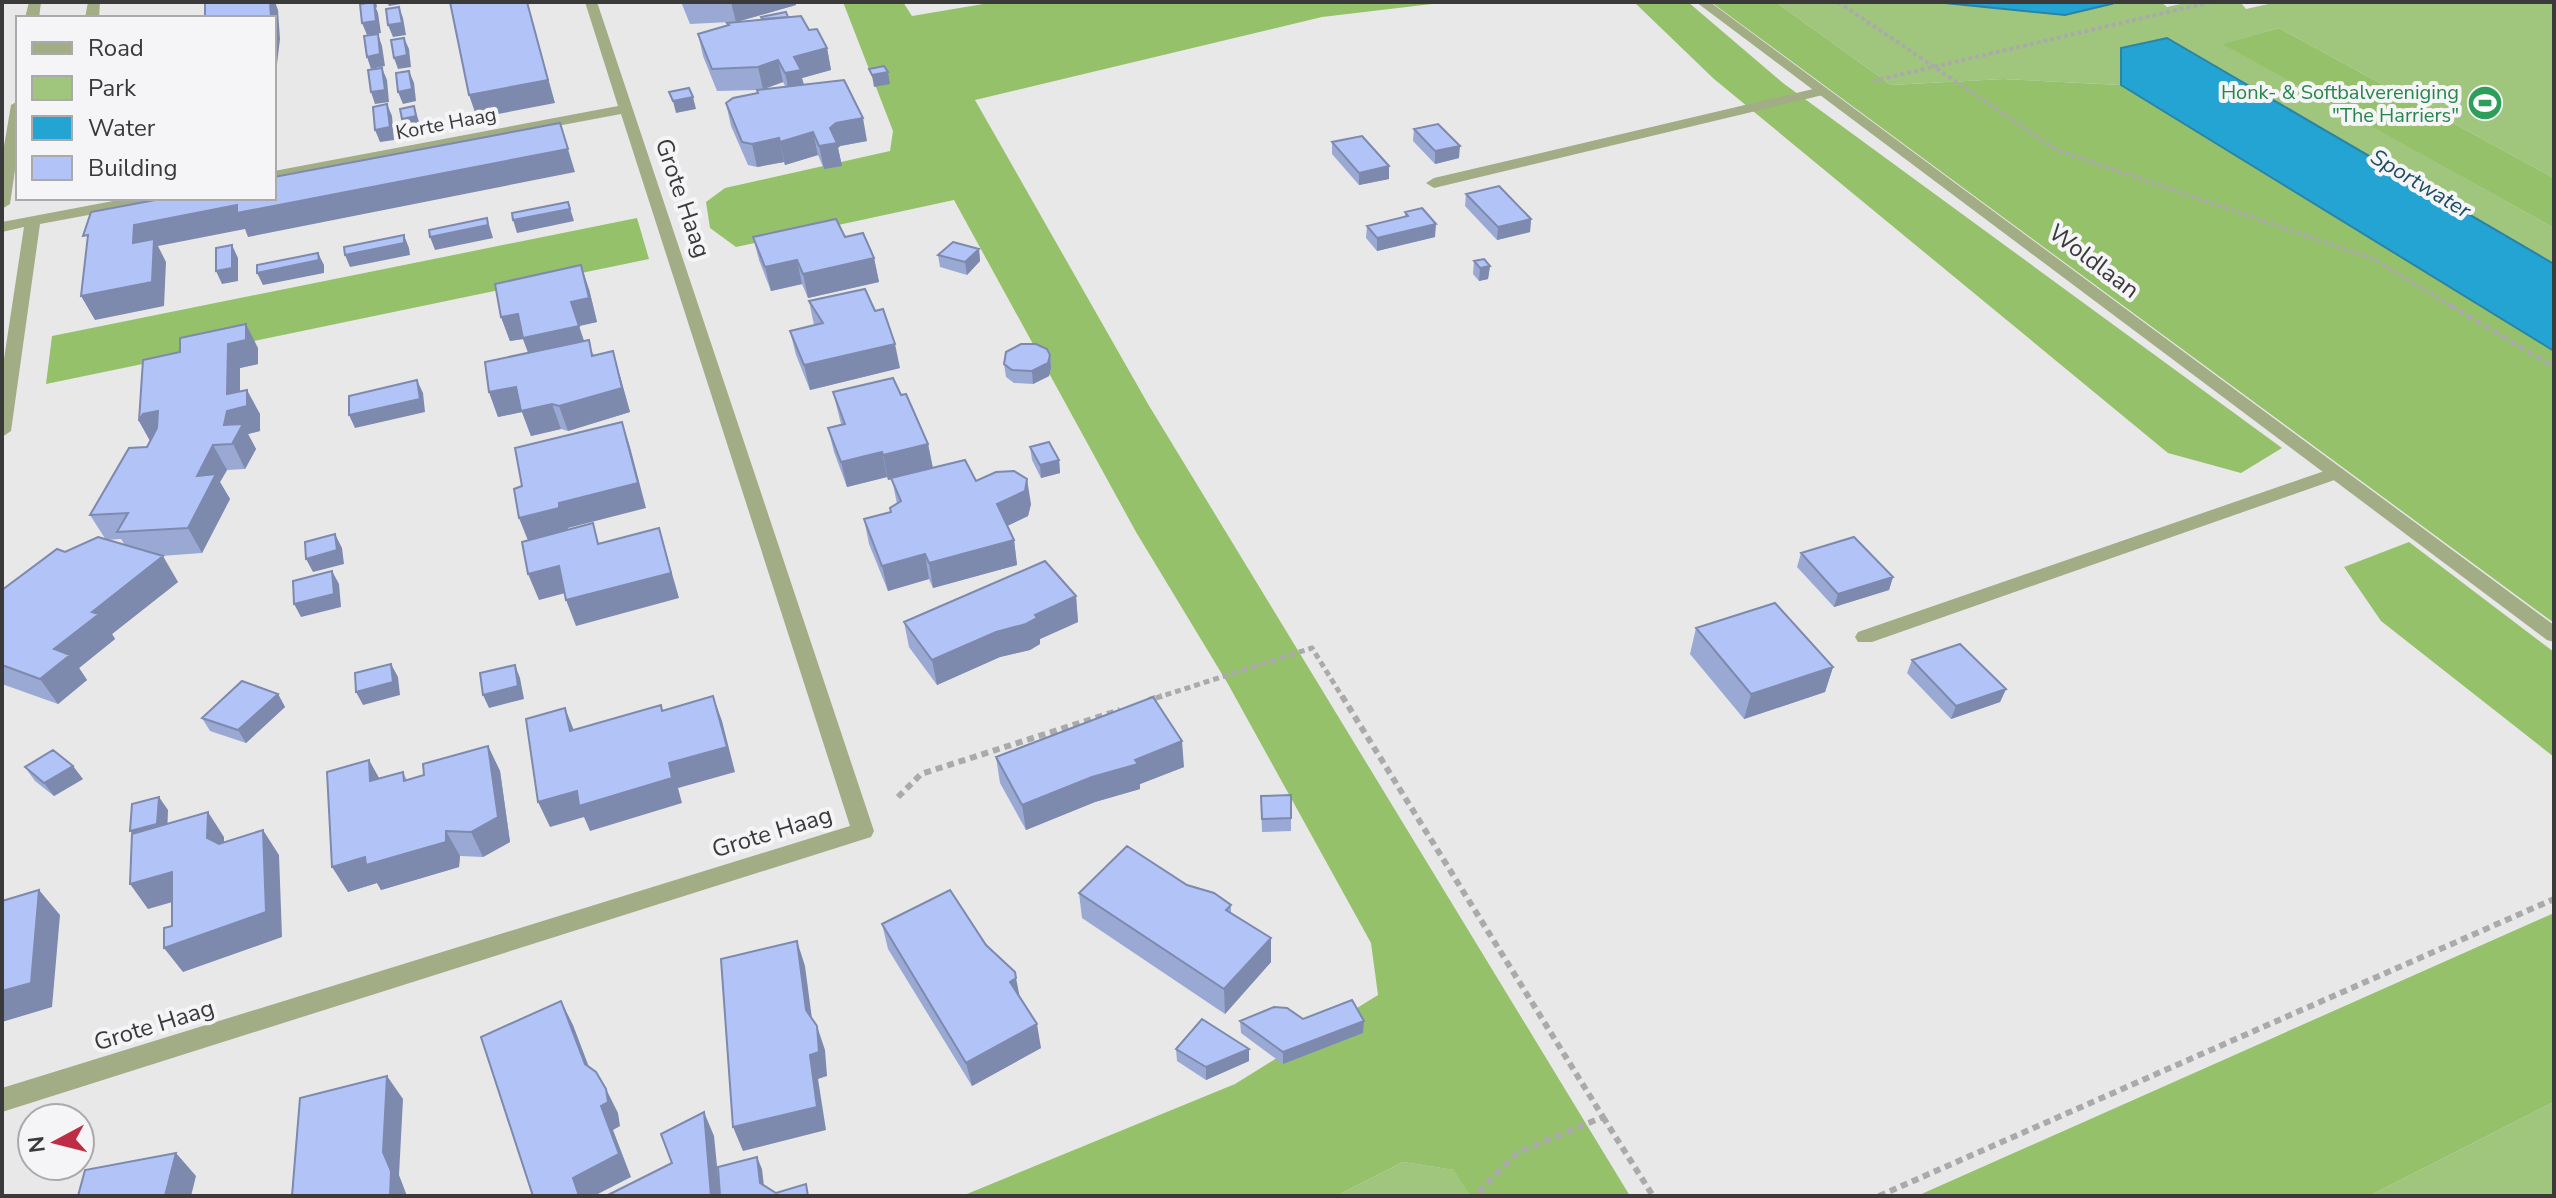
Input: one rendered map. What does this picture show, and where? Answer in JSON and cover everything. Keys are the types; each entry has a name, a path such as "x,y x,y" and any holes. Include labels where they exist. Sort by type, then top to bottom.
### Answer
{"street":[{"name":"Grote Haag","path":"2,1100 863,831 591,2"},
{"name":"Woldlaan","path":"1702,2 2554,635"},
{"path":"1434,183 1822,91"},
{"name":"Korte Haag","path":"276,175 625,109"},
{"path":"2,204 16,117"},
{"path":"2,227 33,221 69,206 132,200"},
{"path":"2,431 33,221"},
{"path":"1865,637 2336,473"}],"path":[{"path":"1838,2 2057,150 2374,259 2554,367"},
{"path":"1822,91 2211,2"},
{"path":"1146,701 1312,648 1653,1196"},
{"path":"863,831 921,774 1131,706"},
{"path":"1879,1196 2554,899"},
{"path":"1475,1196 1517,1153 1603,1117"}],"green space":[{"path":"843,2 903,2 912,16 995,2 1449,2 1322,17 975,100 1148,404 1630,1196 1470,1196 1454,1170 1403,1162 1336,1196 962,1196 1235,1084 1378,995 1371,943 1228,684 1136,532 954,200 736,247 710,228 706,202 725,188 890,151 893,131"},
{"path":"1634,2 1688,2 1783,83 2282,448 2241,473 2168,453 1714,79"},
{"path":"1711,2 1776,2 1891,85 2003,79 2121,85 2554,351 2554,623"},
{"path":"1776,2 2161,2 2167,7 2189,2 2240,2 2246,9 2277,2 2554,2 2554,178 2279,28 2223,44 2554,228 2554,264 2167,38 2121,48 2121,85 2003,79 1891,85"},
{"path":"2279,28 2554,178 2554,228 2222,44"},
{"path":"637,218 649,259 46,384 52,336"},
{"path":"2409,542 2554,652 2554,757 2381,621 2344,567"},
{"path":"2554,913 2554,1102 2369,1196 1917,1196"},
{"path":"2554,1102 2554,1196 2369,1196"},
{"path":"1403,1162 1455,1170 1470,1196 1336,1196"}],"water":[{"path":"1935,2 2108,2 2111,4 2065,15"},
{"path":"2167,38 2554,264 2554,351 2121,85 2121,48"}],"building":[{"path":"205,2 270,2 271,16 205,16"},
{"path":"374,2 376,21 362,23 360,4"},
{"path":"450,2 527,2 548,80 469,95"},
{"path":"399,7 402,23 388,25 386,9"},
{"path":"786,12 788,17 761,17"},
{"path":"801,16 809,30 817,29 827,48 794,57 801,70 785,73 778,60 758,67 712,69 698,34 729,25 727,23"},
{"path":"378,34 380,54 367,57 364,36"},
{"path":"404,38 407,55 394,58 391,40"},
{"path":"884,66 888,72 872,75 869,69"},
{"path":"382,68 385,90 371,92 368,70"},
{"path":"409,71 412,89 398,92 396,73"},
{"path":"844,80 863,118 836,123 830,128 837,143 819,146 813,132 780,142 779,138 752,144 742,142 726,103 733,98 758,93 757,90"},
{"path":"689,88 693,97 673,101 669,92"},
{"path":"387,104 390,127 375,130 373,107"},
{"path":"414,106 416,116 402,119 400,109"},
{"path":"560,123 568,149 237,213 237,205 134,225 133,243 154,239 152,282 81,296 88,235 83,236 91,212 155,200 276,200 276,177"},
{"path":"1438,124 1460,146 1435,151 1414,129"},
{"path":"1362,136 1389,166 1359,173 1332,142"},
{"path":"1499,186 1531,219 1498,227 1466,194"},
{"path":"568,202 570,209 513,220 512,213"},
{"path":"1422,208 1436,224 1377,238 1367,226 1408,216 1405,212"},
{"path":"487,218 488,225 430,237 429,230"},
{"path":"836,219 845,237 863,233 874,258 803,274 797,260 765,267 753,237"},
{"path":"404,235 404,243 345,255 344,247"},
{"path":"953,242 979,249 965,262 938,255"},
{"path":"232,245 232,268 216,271 216,248"},
{"path":"318,253 319,260 257,273 257,265"},
{"path":"1484,259 1490,266 1480,268 1474,261"},
{"path":"581,265 589,298 571,302 579,326 523,338 518,314 501,317 495,284"},
{"path":"865,289 875,311 883,309 895,344 804,365 790,331 823,323 809,301"},
{"path":"246,324 246,340 228,344 227,394 247,390 247,406 227,411 224,425 243,424 232,444 213,445 197,476 216,474 188,528 117,532 128,513 90,515 129,448 147,447 157,428 158,411 143,414 139,421 143,360 180,352 180,338"},
{"path":"589,340 592,356 613,351 622,388 559,406 552,404 521,411 516,387 489,392 485,362"},
{"path":"1021,344 1036,344 1047,349 1050,355 1048,363 1032,371 1012,370 1004,364 1006,352"},
{"path":"893,378 901,395 906,394 928,444 841,462 828,428 845,424 833,392"},
{"path":"417,380 420,399 349,415 349,396"},
{"path":"622,422 638,483 559,503 559,508 519,518 514,489 522,486 515,448"},
{"path":"1049,442 1059,460 1040,465 1030,447"},
{"path":"965,460 976,481 996,472 1014,471 1027,479 1025,491 997,504 1014,540 929,563 925,554 882,566 864,519 891,512 890,508 901,501 891,478"},
{"path":"593,523 598,544 659,528 671,573 566,600 559,566 528,574 522,542"},
{"path":"335,534 337,550 306,559 305,542"},
{"path":"98,537 163,556 92,612 99,614 54,649 70,655 40,679 2,665 2,590 57,549 65,552"},
{"path":"1854,537 1893,577 1838,594 1801,553"},
{"path":"1045,561 1076,596 1035,615 1037,618 1026,624 996,632 932,660 904,622"},
{"path":"332,571 334,594 294,604 293,581"},
{"path":"1775,603 1833,667 1751,694 1696,628"},
{"path":"1960,644 2006,689 1956,706 1912,660"},
{"path":"391,664 393,682 356,692 355,673"},
{"path":"515,665 518,686 483,695 480,673"},
{"path":"242,681 278,694 238,730 202,718"},
{"path":"713,696 727,747 669,763 672,778 579,806 577,791 538,802 526,719 565,708 570,731 661,705 662,711"},
{"path":"1153,697 1182,741 1135,760 1138,764 1092,777 1022,805 996,757"},
{"path":"488,746 498,817 471,832 446,831 446,842 366,865 365,857 332,867 327,772 369,760 370,781 403,772 404,781 424,775 423,764"},
{"path":"53,750 73,766 44,783 25,767"},
{"path":"1291,795 1291,818 1262,819 1261,796"},
{"path":"159,797 157,824 130,831 132,804"},
{"path":"208,812 207,838 219,844 263,830 266,912 164,948 164,928 172,926 172,872 130,884 132,834"},
{"path":"1127,846 1187,885 1214,893 1231,905 1226,910 1271,938 1224,989 1079,893"},
{"path":"39,890 31,983 2,991 2,901"},
{"path":"950,890 986,945 1015,972 1016,978 1010,982 1037,1024 966,1063 882,924"},
{"path":"797,941 806,1010 817,1026 819,1052 810,1055 817,1107 733,1127 721,959"},
{"path":"1352,1000 1364,1021 1283,1052 1240,1021 1274,1007 1287,1008 1303,1019"},
{"path":"561,1001 585,1064 596,1072 606,1089 608,1102 601,1106 619,1154 573,1178 579,1196 533,1196 481,1037"},
{"path":"1202,1019 1249,1049 1206,1067 1176,1049"},
{"path":"387,1076 383,1152 391,1171 390,1196 292,1196 300,1098"},
{"path":"704,1112 711,1196 606,1196 672,1163 661,1134"},
{"path":"176,1153 165,1196 78,1196 82,1182 96,1182 96,1168"},
{"path":"757,1157 760,1183 776,1193 806,1184 808,1196 720,1196 718,1167"}],"place":[{"name":"Honk- & Softbalvereniging \"The Harriers\"","path":"2485,103"}],"water label":[{"name":"Sportwater","path":"2421,183"}]}
